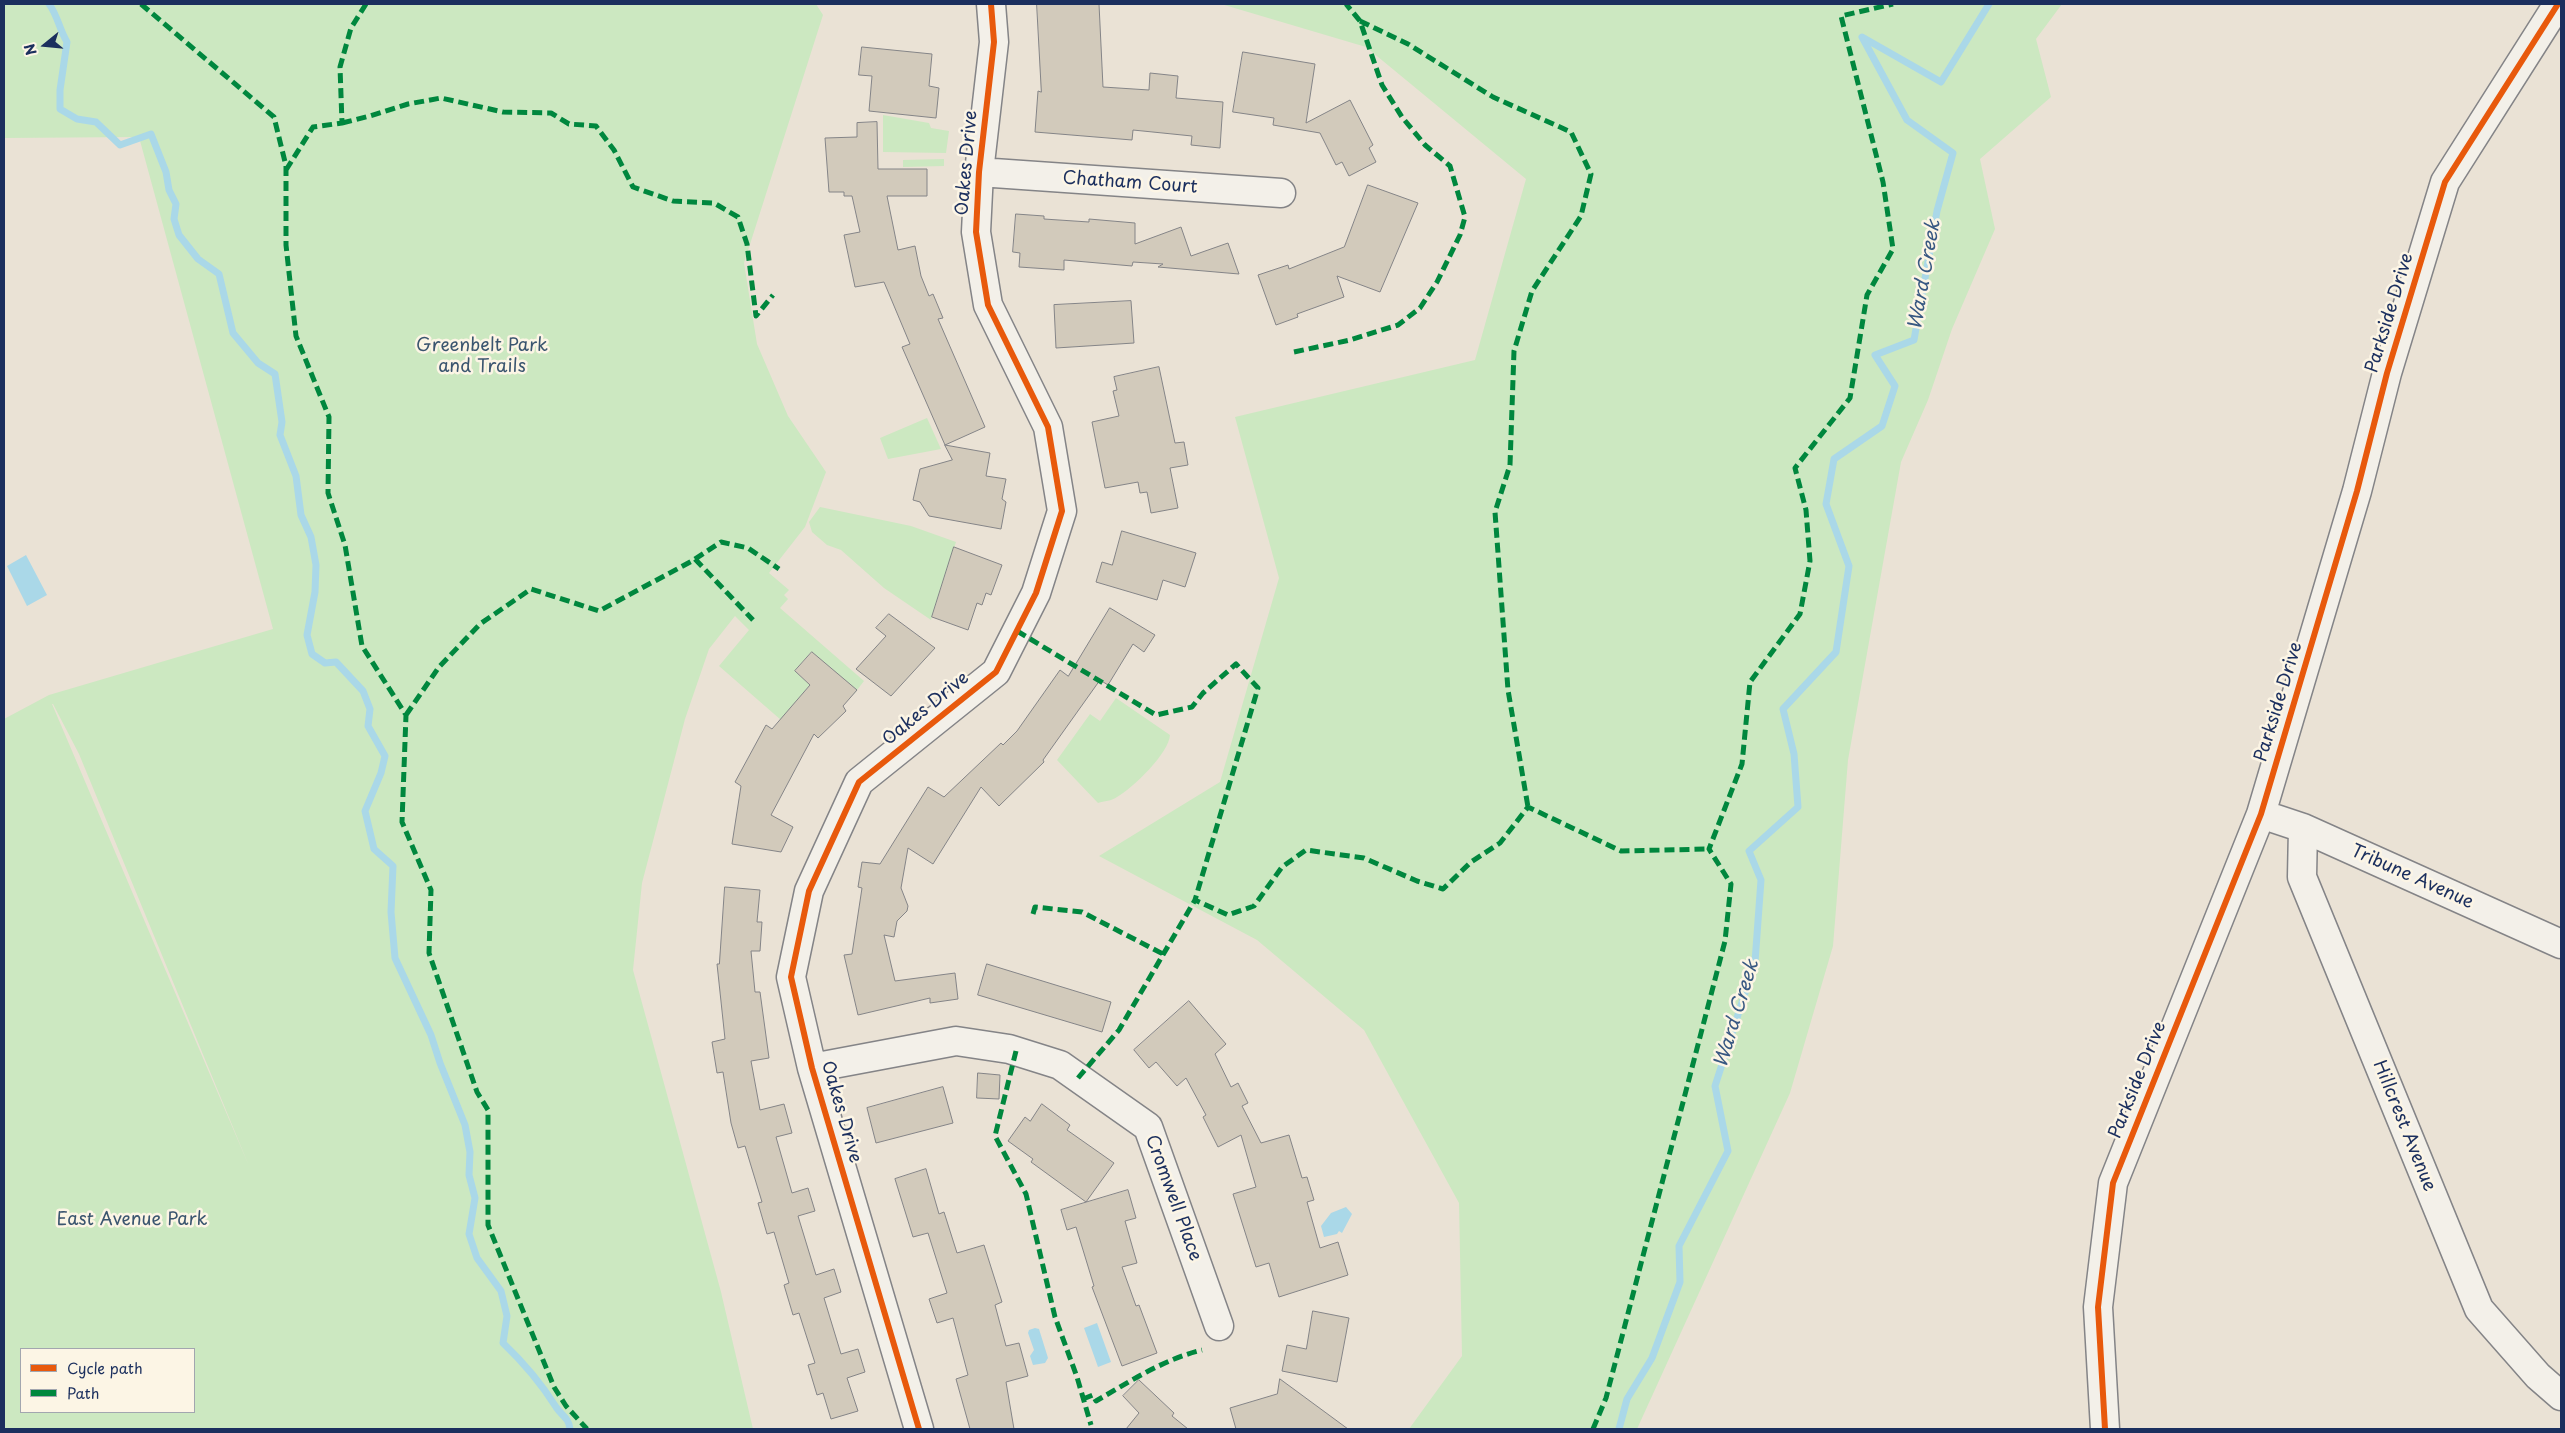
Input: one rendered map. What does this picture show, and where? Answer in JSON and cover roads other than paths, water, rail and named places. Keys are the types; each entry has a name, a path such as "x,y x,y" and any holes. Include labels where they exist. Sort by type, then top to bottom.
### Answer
{"street":[{"name":"Oakes Drive","path":"919,1429 812,1068 791,977 809,891 859,782 996,672 1036,592 1062,511 1048,427 988,306 976,232 979,172 994,42 991,4"},
{"name":"Parkside Drive","path":"2105,1429 2098,1307 2113,1183 2261,814 2357,491 2387,373 2445,182 2558,4"},
{"name":"Chatham Court","path":"979,172 1281,194"},
{"name":"Tribune Avenue","path":"2261,814 2303,828 2561,944"},
{"name":"Hillcrest Avenue","path":"2303,828 2302,877 2479,1309 2538,1376 2561,1396"},
{"name":"Cromwell Place","path":"812,1068 956,1041 1008,1049 1060,1064 1148,1127 1219,1326"}],"water":[{"path":"26,555 47,595 27,606 7,566"},
{"path":"1346,1207 1352,1214 1342,1233 1339,1231 1337,1234 1324,1237 1321,1226 1331,1213"},
{"path":"1097,1323 1111,1362 1098,1367 1084,1328"},
{"path":"1039,1329 1048,1358 1045,1363 1033,1365 1030,1356 1034,1350 1028,1333 1029,1330"}],"waterway":[{"path":"49,4 67,42 60,90 60,109 77,119 96,122 120,145 151,134 166,172 169,190 176,204 174,219 179,235 198,259 219,274 233,333 258,363 275,374 282,422 280,435 296,476 301,515 311,537 316,565 315,592 307,635 312,654 325,663 336,662 363,691 370,709 368,726 385,756 381,773 365,811 374,849 393,866 391,912 395,958 431,1035 465,1125 470,1152 469,1175 475,1198 469,1234 477,1258 501,1291 507,1316 503,1343 538,1381 567,1420 570,1429"},
{"name":"Ward Creek","path":"1619,1429 1627,1399 1652,1358 1680,1282 1679,1246 1728,1151 1715,1086 1755,962 1761,880 1749,851 1798,807 1794,754 1783,709 1836,652 1849,566 1826,504 1834,459 1882,426 1895,386 1875,355 1914,340 1937,211 1953,153 1907,120 1862,37 1941,82 1989,4"}],"park label":[{"name":"Greenbelt Park and Trails","path":"482,356"},
{"name":"East Avenue Park","path":"132,1220"}]}
